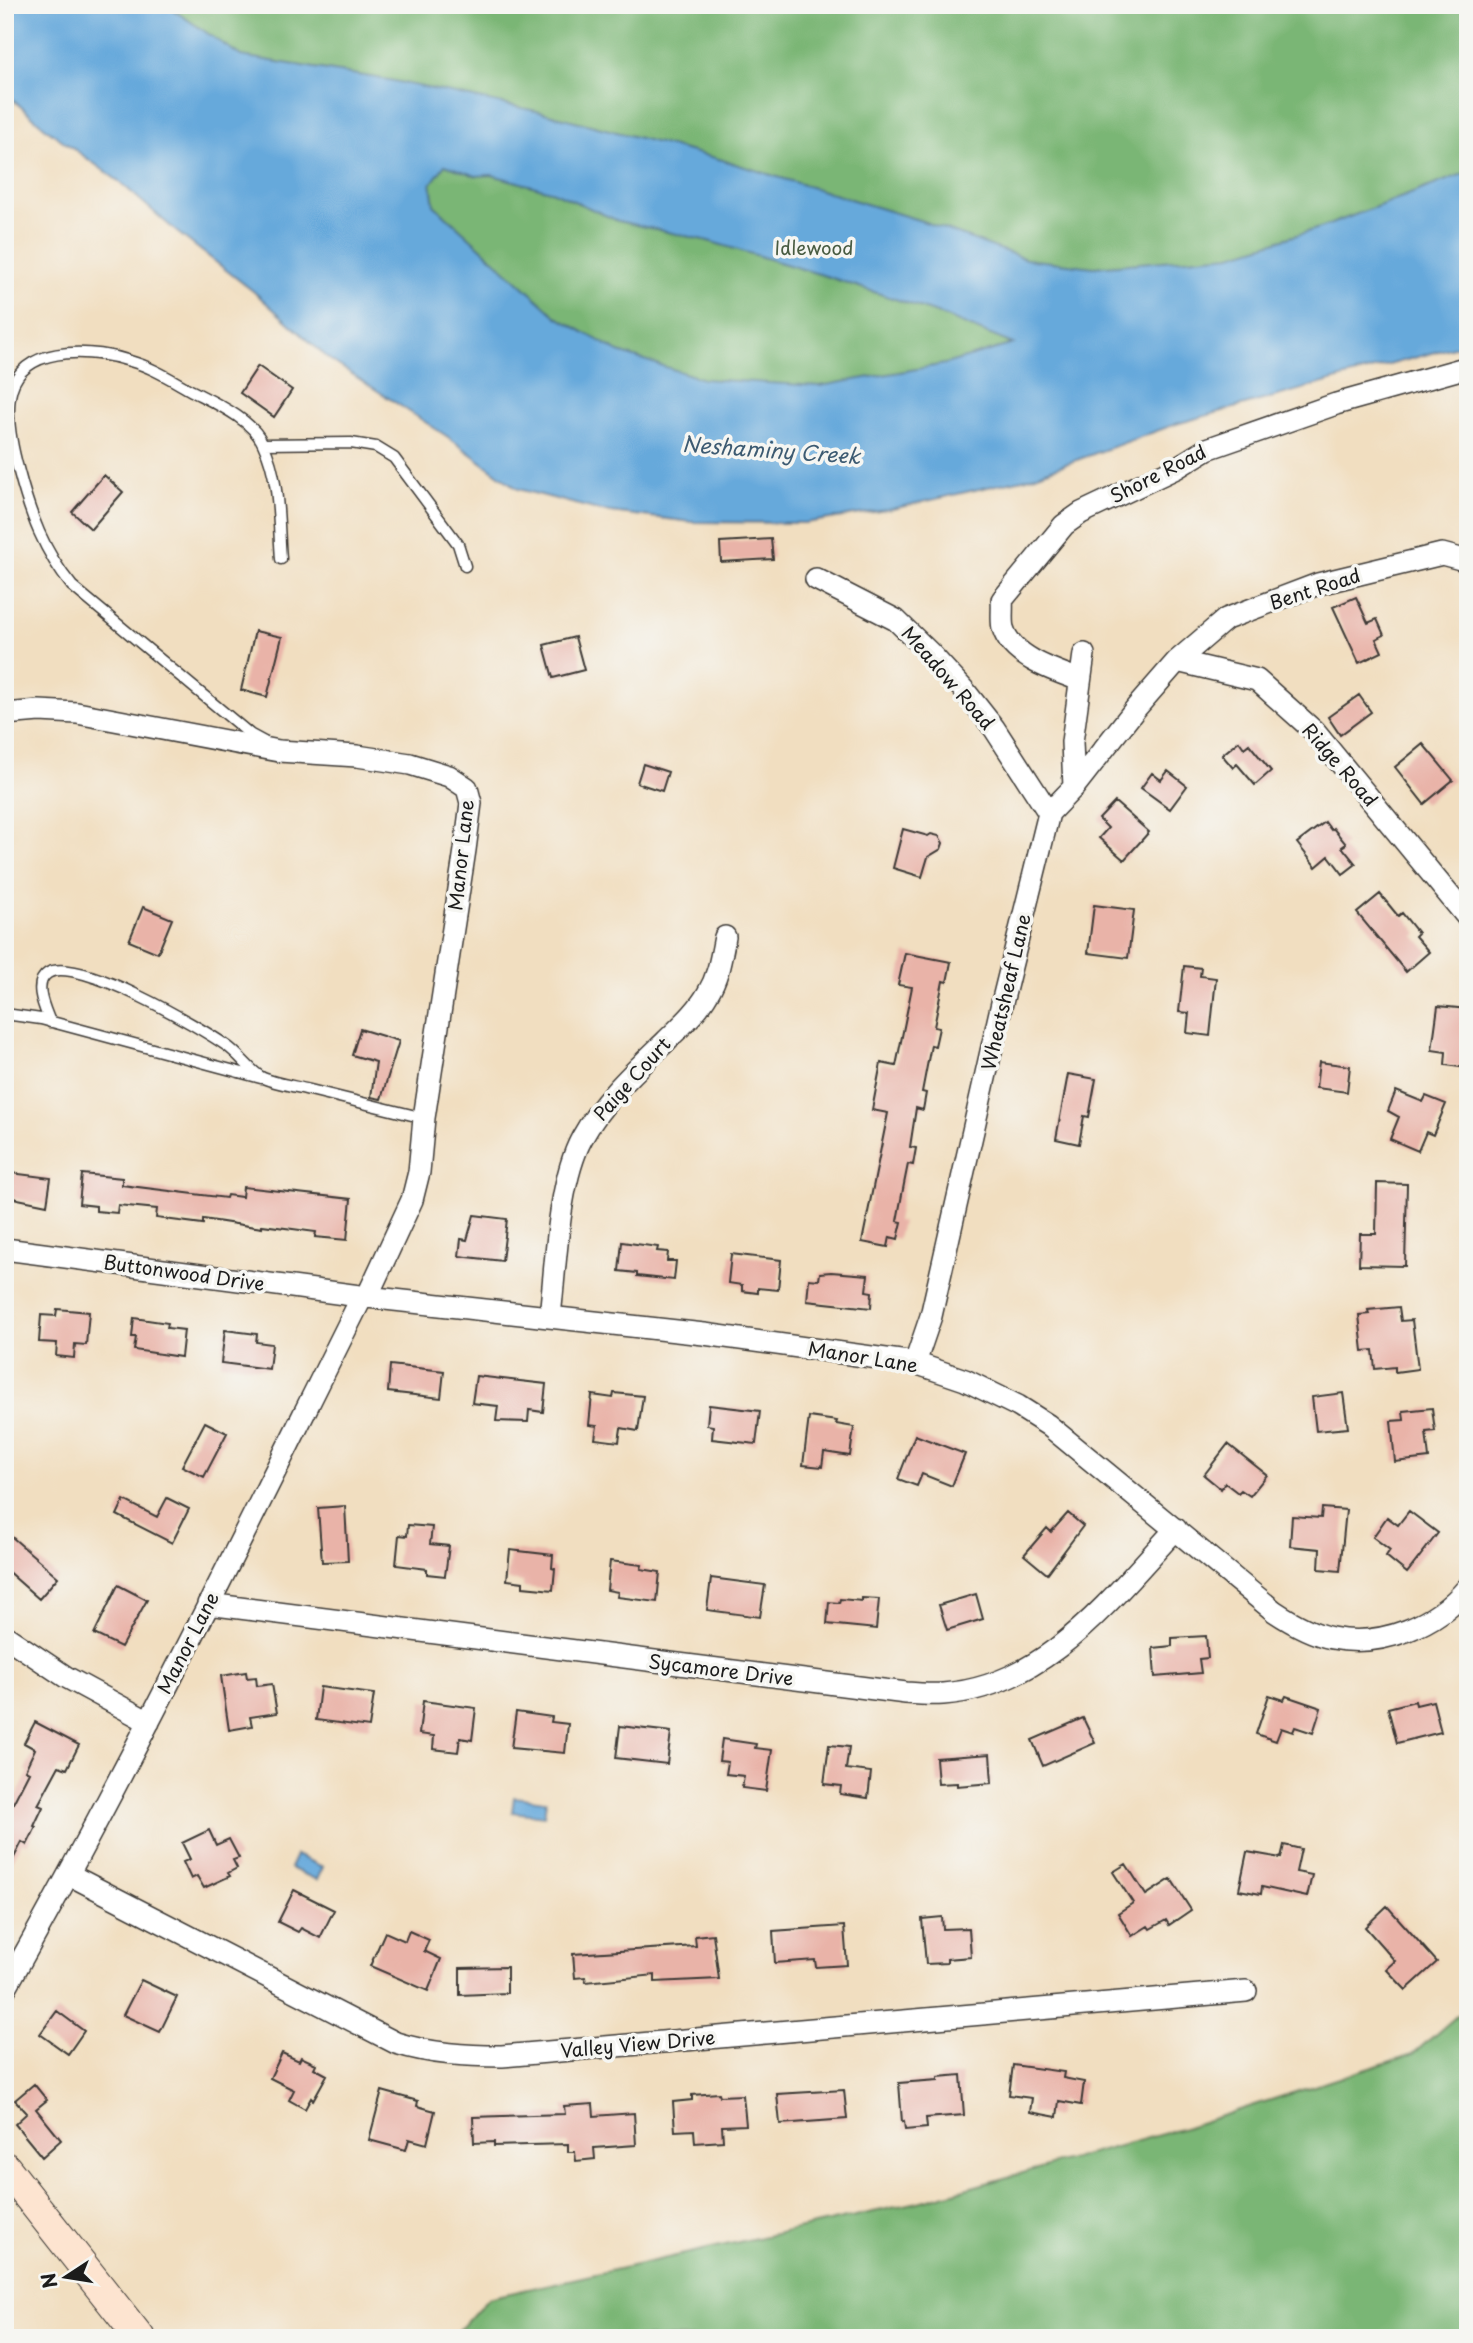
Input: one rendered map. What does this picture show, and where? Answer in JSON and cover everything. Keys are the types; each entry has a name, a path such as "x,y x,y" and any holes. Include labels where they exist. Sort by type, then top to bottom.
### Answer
{"street":[{"name":"Shore Road","path":"1080,680 1045,667 1019,651 1003,629 1002,600 1064,525 1081,513 1176,468 1207,449 1336,404 1468,367"},
{"name":"Bent Road","path":"1177,661 1226,619 1318,584 1442,554 1468,561"},
{"name":"Meadow Road","path":"816,579 896,620 930,653 964,690 993,728 1049,813"},
{"path":"1074,787 1072,742 1084,654"},
{"name":"Wheatsheaf Lane","path":"915,1363 931,1317 1002,1003 1049,813 1074,787 1177,661"},
{"name":"Ridge Road","path":"1177,661 1257,680 1314,731 1468,918"},
{"name":"Manor Lane","path":"5,714 39,711 76,713 279,751 357,756 410,764 449,776 467,788 471,803 424,1118 419,1172 412,1200 149,1722 70,1874 5,1989"},
{"name":"Paige Court","path":"550,1316 565,1192 578,1146 602,1108 708,995 718,974 725,937"},
{"name":"Buttonwood Drive","path":"5,1249 364,1297"},
{"name":"Manor Lane","path":"364,1297 704,1334 915,1363 965,1380 1018,1406 1069,1439 1274,1611 1311,1632 1332,1638 1354,1641 1378,1639 1413,1628 1436,1617 1468,1587"},
{"name":"Sycamore Drive","path":"208,1604 906,1693 944,1694 978,1688 1006,1679 1063,1646 1176,1529"},
{"path":"5,1636 65,1677 149,1722"},
{"name":"Valley View Drive","path":"70,1874 396,2043 419,2050 470,2056 502,2056 1246,1991"},
{"path":"8,2175 140,2338"}],"lane":[{"path":"279,751 251,735 72,586 58,570 28,507 17,465 10,421 14,384 22,373 38,360 61,354 104,354 132,361 202,396 245,422 263,444 276,490 281,559"},
{"path":"263,444 351,443 376,447 394,458 416,485 458,544 465,566"},
{"path":"50,1022 41,999 43,980 48,973 69,971 116,986 198,1027 230,1048 261,1078"},
{"path":"5,1014 50,1022 424,1118"}],"green space":[{"name":"Idlewood","path":"40,5 1468,5 1468,288 823,498"},
{"path":"1468,2006 1468,2338 452,2338 488,2298 918,2202 1184,2128 1413,2054"}],"water":[{"name":"Neshaminy Creek","path":"5,5 166,5 241,56 389,80 541,112 719,159 922,221 1026,259 1094,267 1231,255 1323,227 1468,172 1468,343 1176,424 1027,478 892,509 805,523 692,522 602,511 518,489 448,437 329,359 253,291 5,93","holes":["445,165 476,176 492,175 554,192 618,221 708,241 829,277 934,312 1013,344 945,364 820,386 703,379 619,352 557,317 434,205 431,184"]},
{"path":"514,1797 546,1801 544,1816 512,1812"},
{"path":"296,1855 323,1867 317,1880 290,1868"}],"building":[{"path":"258,366 292,390 274,417 240,393"},
{"path":"104,475 123,492 91,529 72,512"},
{"path":"771,539 773,559 721,562 720,542"},
{"path":"1356,597 1368,623 1377,619 1384,635 1376,639 1382,652 1359,663 1333,607"},
{"path":"255,631 282,637 267,697 241,690"},
{"path":"575,637 584,670 553,678 544,645"},
{"path":"1359,695 1371,712 1340,735 1328,717"},
{"path":"1239,741 1244,748 1249,744 1271,771 1255,785 1237,764 1233,768 1222,755"},
{"path":"1423,744 1453,780 1424,804 1395,767"},
{"path":"643,764 668,772 662,791 637,783"},
{"path":"1168,771 1187,786 1170,809 1141,788 1152,773 1161,780"},
{"path":"1115,802 1149,832 1124,860 1099,838 1108,828 1099,819"},
{"path":"1325,822 1346,844 1342,847 1356,864 1343,874 1329,856 1316,867 1297,843"},
{"path":"903,829 939,836 943,843 941,849 928,857 922,877 893,868"},
{"path":"1380,894 1398,916 1402,913 1418,933 1415,936 1429,952 1406,972 1357,913"},
{"path":"1094,905 1134,910 1128,958 1088,953"},
{"path":"143,907 172,919 158,953 129,941"},
{"path":"905,953 951,962 947,982 943,981 934,1027 939,1028 935,1046 931,1045 922,1092 926,1093 923,1110 916,1108 910,1147 916,1148 913,1165 908,1164 897,1221 902,1222 898,1239 890,1237 888,1247 862,1242 888,1113 872,1110 881,1063 896,1066 912,987 898,985"},
{"path":"1184,966 1201,968 1200,976 1216,978 1210,1036 1187,1033 1189,1013 1179,1012"},
{"path":"1438,1006 1468,1009 1467,1068 1445,1065 1446,1052 1432,1050"},
{"path":"360,1029 399,1041 381,1099 371,1097 376,1062 352,1055"},
{"path":"1319,1062 1350,1066 1347,1092 1316,1088"},
{"path":"1068,1074 1096,1079 1089,1117 1084,1116 1079,1144 1056,1139"},
{"path":"1396,1091 1423,1102 1426,1096 1446,1104 1433,1135 1426,1132 1418,1151 1390,1139 1399,1117 1388,1111"},
{"path":"11,1173 51,1178 47,1205 8,1197"},
{"path":"82,1174 122,1178 122,1185 226,1198 227,1195 242,1197 243,1187 351,1199 347,1240 315,1237 316,1232 262,1225 262,1228 203,1219 203,1224 156,1218 157,1209 118,1205 117,1213 96,1211 96,1206 79,1204"},
{"path":"1377,1183 1407,1184 1405,1266 1359,1265 1360,1234 1376,1234"},
{"path":"474,1215 507,1219 502,1261 459,1256 461,1239 467,1240"},
{"path":"622,1242 658,1247 657,1251 668,1252 667,1261 676,1261 674,1280 619,1271"},
{"path":"731,1254 781,1260 778,1290 758,1288 758,1293 742,1291 742,1285 728,1283"},
{"path":"820,1273 868,1275 866,1291 872,1292 871,1308 807,1301 809,1279 819,1280"},
{"path":"1399,1307 1401,1321 1412,1320 1418,1369 1395,1372 1395,1367 1375,1369 1373,1350 1363,1351 1359,1315 1369,1314 1368,1310"},
{"path":"57,1309 89,1312 86,1345 75,1344 74,1358 56,1356 57,1343 39,1342 41,1315 56,1316"},
{"path":"134,1318 168,1323 167,1328 184,1330 181,1357 134,1350"},
{"path":"225,1330 257,1334 256,1342 272,1344 269,1369 221,1363"},
{"path":"390,1365 444,1371 441,1398 388,1392"},
{"path":"476,1376 546,1384 543,1412 529,1410 528,1422 496,1421 498,1406 472,1403"},
{"path":"614,1393 643,1396 638,1431 621,1428 619,1442 595,1439 597,1426 589,1425 592,1395 613,1398"},
{"path":"1343,1393 1348,1428 1316,1431 1312,1397"},
{"path":"709,1405 760,1411 756,1444 712,1439 713,1426 707,1425"},
{"path":"1432,1408 1435,1431 1426,1432 1429,1458 1395,1462 1391,1421 1404,1420 1403,1411"},
{"path":"809,1417 837,1421 836,1424 854,1427 850,1456 824,1452 822,1467 803,1465"},
{"path":"205,1422 227,1433 204,1477 182,1466"},
{"path":"915,1435 965,1454 952,1486 922,1474 917,1486 898,1479"},
{"path":"1228,1444 1267,1475 1250,1496 1241,1490 1238,1493 1225,1483 1221,1489 1204,1475"},
{"path":"167,1498 189,1509 172,1543 117,1515 124,1500 157,1517"},
{"path":"345,1506 348,1561 322,1562 318,1508"},
{"path":"1322,1508 1346,1510 1340,1571 1319,1569 1320,1549 1290,1546 1292,1516 1321,1518"},
{"path":"1409,1511 1438,1533 1407,1573 1386,1556 1390,1550 1373,1537 1387,1517 1398,1525"},
{"path":"1068,1513 1083,1526 1047,1574 1024,1555 1047,1528 1051,1532"},
{"path":"408,1525 432,1527 430,1544 449,1546 445,1576 427,1574 427,1569 396,1565 399,1535 407,1536"},
{"path":"5,1531 58,1577 39,1599 5,1569"},
{"path":"510,1550 553,1555 553,1590 523,1587 523,1582 507,1580"},
{"path":"610,1561 642,1565 641,1569 660,1572 657,1602 617,1597 618,1592 607,1590"},
{"path":"711,1578 765,1585 760,1617 707,1610"},
{"path":"118,1585 147,1600 121,1647 94,1634"},
{"path":"976,1594 983,1619 947,1630 939,1605"},
{"path":"862,1598 879,1599 876,1629 827,1624 829,1602 839,1603 840,1599 862,1601"},
{"path":"1206,1636 1208,1658 1199,1659 1201,1673 1155,1677 1153,1648 1172,1646 1172,1638"},
{"path":"246,1672 247,1678 256,1677 257,1686 272,1684 277,1713 250,1717 252,1726 229,1730 221,1676"},
{"path":"320,1687 374,1694 369,1727 316,1720"},
{"path":"1269,1695 1284,1700 1286,1696 1321,1708 1313,1733 1295,1727 1293,1732 1281,1728 1276,1741 1256,1734"},
{"path":"423,1701 476,1708 472,1740 460,1738 458,1752 433,1749 434,1736 419,1734"},
{"path":"1415,1701 1416,1705 1433,1701 1441,1732 1397,1743 1388,1708"},
{"path":"516,1712 552,1717 551,1722 568,1724 565,1753 511,1748"},
{"path":"1083,1718 1095,1743 1043,1766 1032,1740"},
{"path":"35,1722 79,1745 67,1769 59,1766 38,1805 43,1807 34,1826 36,1827 27,1845 22,1842 5,1875 5,1819 29,1772 25,1770 35,1749 24,1743"},
{"path":"620,1726 671,1732 667,1764 616,1758"},
{"path":"722,1739 756,1744 755,1748 772,1750 766,1791 742,1788 744,1776 726,1774 728,1762 719,1761"},
{"path":"829,1745 849,1747 846,1769 871,1772 868,1798 840,1794 841,1786 824,1784"},
{"path":"990,1754 992,1783 957,1786 957,1783 938,1784 936,1758"},
{"path":"209,1830 216,1845 229,1839 239,1858 233,1860 237,1868 228,1873 230,1876 204,1888 197,1876 191,1879 183,1862 190,1859 182,1843"},
{"path":"1284,1845 1301,1849 1296,1872 1312,1875 1307,1897 1262,1887 1261,1894 1239,1890 1247,1852 1281,1858"},
{"path":"1126,1864 1146,1895 1171,1879 1191,1910 1169,1925 1166,1920 1150,1929 1148,1926 1132,1936 1118,1913 1133,1903 1113,1872"},
{"path":"294,1890 334,1910 320,1938 301,1928 298,1932 278,1922"},
{"path":"1387,1906 1437,1962 1406,1990 1386,1969 1395,1961 1365,1927"},
{"path":"942,1917 943,1929 969,1928 971,1957 947,1959 947,1963 926,1964 922,1919"},
{"path":"844,1926 847,1965 816,1967 815,1960 775,1963 773,1931"},
{"path":"409,1931 429,1940 424,1951 441,1959 428,1991 370,1966 385,1932 405,1941"},
{"path":"713,1934 719,1979 655,1982 655,1975 586,1982 585,1977 575,1978 573,1954 696,1946 695,1936"},
{"path":"507,1967 507,1993 460,1995 460,1968"},
{"path":"141,1980 177,1997 160,2032 123,2015"},
{"path":"57,2011 84,2031 68,2054 40,2034"},
{"path":"282,2053 299,2061 301,2057 316,2064 314,2068 327,2075 305,2109 289,2100 294,2090 270,2078"},
{"path":"1013,2065 1064,2072 1063,2078 1084,2082 1081,2105 1059,2101 1057,2117 1030,2112 1032,2098 1009,2095"},
{"path":"961,2075 964,2115 926,2118 927,2128 905,2130 899,2083"},
{"path":"34,2084 47,2100 36,2109 61,2140 42,2157 15,2124 27,2113 15,2100"},
{"path":"844,2090 847,2119 780,2124 777,2094"},
{"path":"382,2091 418,2101 417,2106 435,2111 427,2144 409,2139 406,2150 369,2140"},
{"path":"719,2093 720,2096 743,2095 746,2125 722,2126 723,2141 695,2143 694,2130 675,2131 673,2102 692,2100 692,2095"},
{"path":"593,2104 594,2116 634,2113 636,2145 594,2148 595,2159 576,2161 575,2152 568,2152 568,2144 494,2146 494,2142 474,2143 473,2117 565,2114 564,2106"}]}
